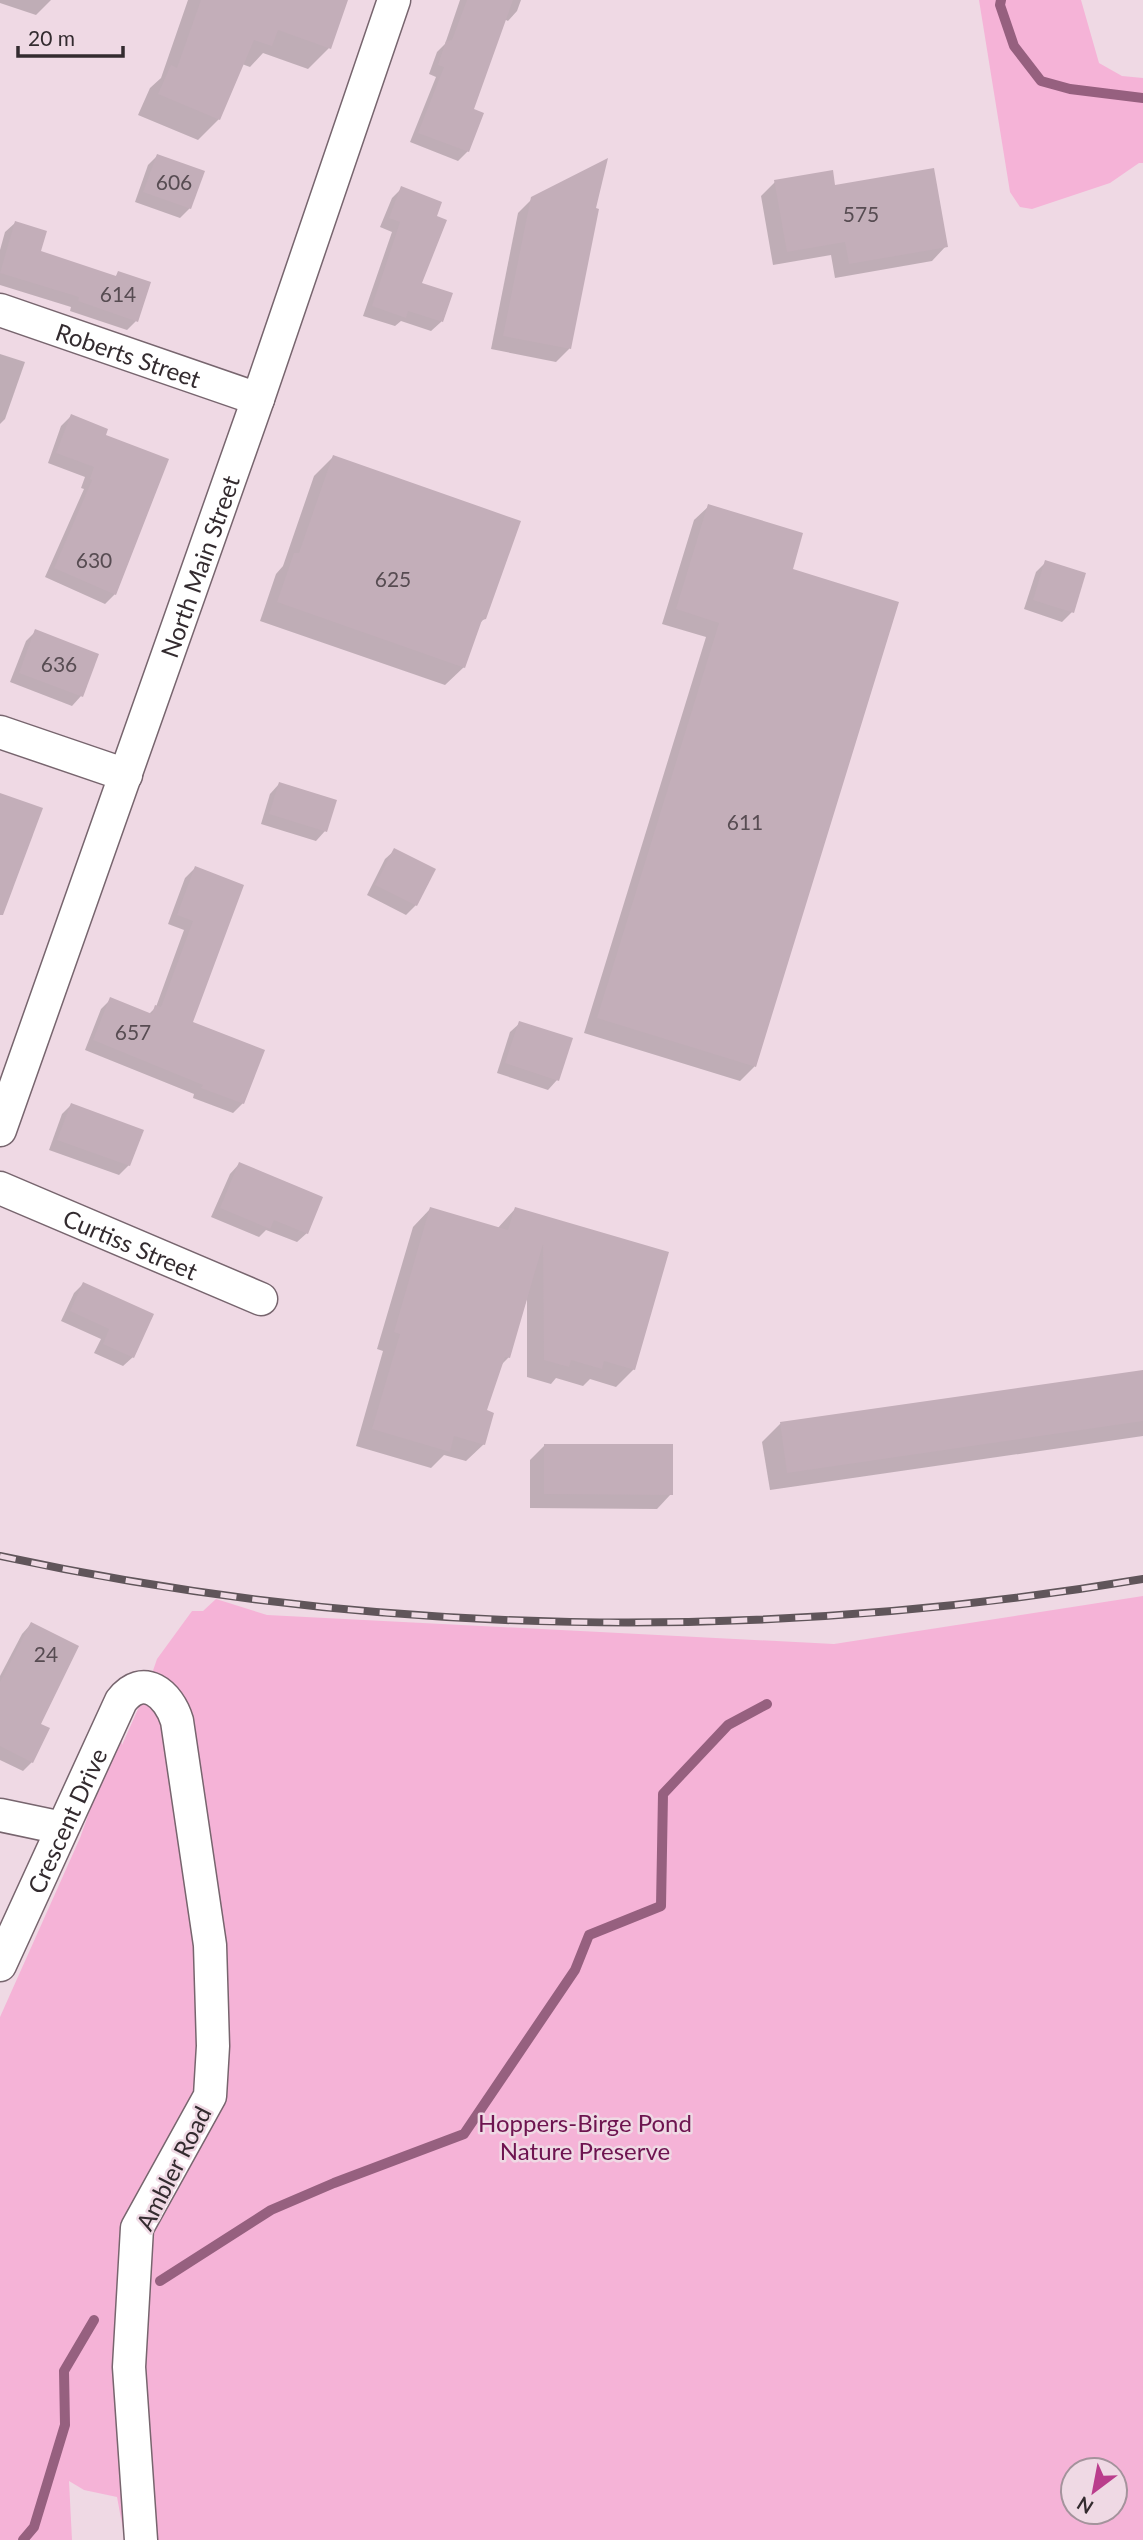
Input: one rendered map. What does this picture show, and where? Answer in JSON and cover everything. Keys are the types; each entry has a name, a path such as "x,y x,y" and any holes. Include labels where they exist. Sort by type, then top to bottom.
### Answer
{"street":[{"name":"North Main Street","path":"0,1130 258,399 394,0"},
{"name":"Roberts Street","path":"0,310 258,399"},
{"path":"0,732 126,775"},
{"name":"Curtiss Street","path":"0,1188 261,1300"},
{"name":"Crescent Drive","path":"0,1965 121,1701 131,1690 145,1688"},
{"name":"Ambler Road","path":"141,2540 129,2367 137,2228 210,2096 213,2046 210,1945 177,1721 172,1705 164,1695 145,1688"},
{"path":"0,1815 62,1828"}],"green space":[{"path":"979,0 1081,0 1099,63 1122,76 1143,78 1143,163 1110,183 1032,209 1020,207 1010,192"},
{"name":"Hoppers-Birge Pond Nature Preserve","path":"1143,1596 1143,2540 125,2540 117,2497 84,2490 69,2481 72,2540 0,2540 0,2017 80,1838 120,1726 122,1745 157,1659 192,1611 203,1611 216,1599 267,1615 834,1644"}],"building":[{"path":"201,0 348,0 331,49 278,30 272,46 254,40 220,120 158,94 171,65 177,68"},
{"path":"467,0 513,0 474,109 484,113 469,152 418,133 444,67 438,65 446,41 452,40"},
{"path":"157,154 205,171 191,209 143,192"},
{"path":"608,158 596,208 599,209 571,349 503,336 531,197"},
{"path":"934,168 948,247 849,264 845,242 787,252 774,180 833,170 835,185"},
{"path":"401,186 442,202 437,216 447,220 422,283 453,293 443,322 408,311 406,318 372,306 400,222 389,218"},
{"path":"15,221 47,231 41,251 116,276 118,271 151,282 138,322 78,301 79,297 0,273"},
{"path":"71,414 108,429 106,435 169,459 116,595 54,568 92,480 90,479 94,467 56,453"},
{"path":"333,455 521,521 486,619 482,620 465,668 277,602 294,553 299,553"},
{"path":"708,504 803,533 793,569 899,602 756,1067 597,1018 719,623 676,609"},
{"path":"1045,560 1086,573 1074,613 1033,600"},
{"path":"35,629 99,654 83,697 19,673"},
{"path":"279,782 337,800 327,832 269,814"},
{"path":"0,793 43,808 3,915 0,915"},
{"path":"394,848 436,869 417,906 375,885"},
{"path":"195,866 244,885 193,1022 265,1050 244,1104 93,1040 110,997 152,1014 155,1005 161,1007 193,921 177,915"},
{"path":"519,1021 573,1038 559,1081 505,1063"},
{"path":"71,1103 144,1130 130,1166 57,1140"},
{"path":"239,1162 323,1197 308,1234 274,1220 270,1229 220,1208"},
{"path":"430,1207 508,1230 515,1207 669,1252 635,1370 604,1361 602,1369 571,1360 569,1367 544,1360 543,1244 510,1358 505,1357 487,1410 494,1413 485,1445 454,1436 450,1452 372,1429 400,1334 394,1332"},
{"path":"83,1282 154,1314 134,1358 103,1344 109,1329 70,1311"},
{"path":"1143,1370 1143,1421 787,1473 780,1422"},
{"path":"544,1444 673,1444 673,1495 544,1494"},
{"path":"31,1622 79,1646 41,1724 50,1728 33,1763 0,1746 0,1682"}],"waterway":[{"path":"1001,0 1000,5 1014,46 1041,81 1070,89 1143,98"},
{"path":"160,2281 271,2210 464,2134 575,1970 589,1935 661,1906 663,1794 728,1725 767,1704"},
{"path":"23,2540 34,2527 65,2425 64,2371 94,2320"}],"railway":[{"path":"0,1556 141,1583 284,1603 427,1616 570,1622 714,1621 858,1614 1001,1600 1143,1579"}]}
